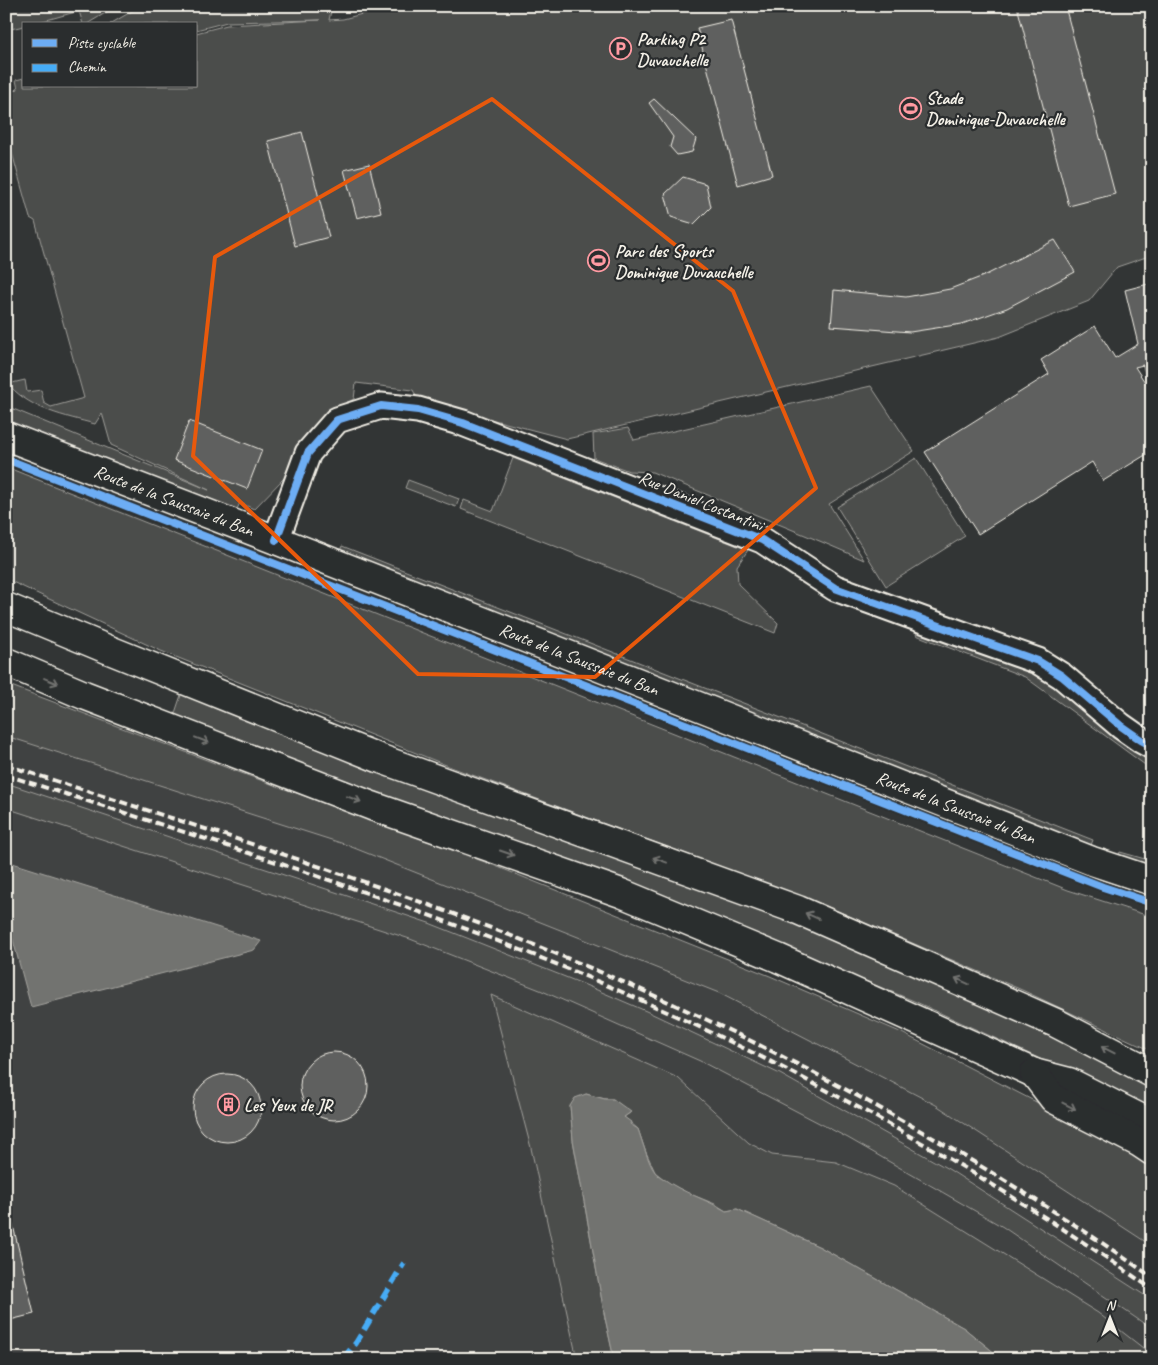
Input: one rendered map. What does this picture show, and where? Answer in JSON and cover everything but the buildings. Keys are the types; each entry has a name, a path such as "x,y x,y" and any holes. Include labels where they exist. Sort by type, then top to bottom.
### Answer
{"main road":[{"name":"Route de la Saussaie du Ban","path":"6,436 1092,860 1152,881"},
{"path":"6,594 23,603 39,622"},
{"path":"6,608 381,759 798,910 1047,1019 1152,1073"},
{"path":"6,662 84,695 363,802 621,894 778,958 1034,1073 1069,1082 1152,1124"},
{"path":"1034,1073 1054,1098 1152,1151"}],"street":[{"name":"Rue Daniel Costantini","path":"276,540 308,453 337,420 381,406 418,410 463,424 762,540 835,588 1038,661 1062,676 1121,726 1152,746"}],"highlighted area":[{"path":"492,99 733,291 816,488 595,677 418,674 193,456 215,257"}],"shaded area":[{"path":"26,6 117,6 90,22 82,22 79,11 39,22 22,22 22,26 6,30 6,8"},
{"name":"Parc des Sports Dominique Duvauchelle","path":"141,6 335,6 331,11 329,20 343,19 393,6 1152,6 1152,255 1117,267 1089,301 999,337 567,439 418,400 413,390 356,383 354,399 336,408 284,478 254,509 240,503 236,511 6,426 6,406 209,490 111,445 102,413 95,424 61,415 28,401 10,386 12,383 25,380 27,392 41,390 44,403 51,407 84,398 35,221 30,218 6,131 6,93 18,89 16,80 22,78 22,88 198,88 198,32 227,25 320,20 227,22 198,29 198,22 113,22"},
{"path":"871,386 914,451 829,504 864,560 652,472 629,471 594,458 593,434 628,428 634,440"},
{"path":"513,458 748,550 737,566 738,584 778,623 775,633 461,509 464,500 493,511"},
{"path":"916,458 965,536 886,586 837,507"},
{"path":"6,467 1068,890 1152,917 1152,1051 1022,990 819,903 456,769 161,651 6,579"},
{"path":"408,480 459,499 456,507 405,488"},
{"path":"342,546 1093,840 1089,850 339,553"},
{"path":"919,628 1032,667 1152,759 1152,770 1025,677 916,635"},
{"path":"6,684 233,770 493,865 770,976 900,1032 1081,1125 1152,1166 1152,1246 936,1105 719,993 344,844 6,736"},
{"path":"182,692 898,962 1152,1081 1152,1113 1108,1090 914,1001 746,932 621,887 174,716"},
{"path":"6,736 344,844 719,993 936,1105 1152,1246 1152,1300 950,1170 780,1074 646,1011 429,923 6,783"},
{"path":"6,783 429,923 646,1011 780,1074 950,1170 1152,1300 1152,1329 1003,1227 848,1138 700,1061 540,990 410,939 6,808"},
{"path":"6,808 410,939 540,990 700,1061 848,1138 1003,1227 1152,1329 1152,1359 6,1359"},
{"path":"1120,852 1152,861 1152,869 1117,860"},
{"path":"6,861 261,941 254,950 31,1007 6,914"},
{"path":"491,995 678,1078 749,1143 772,1155 836,1162 894,1186 1098,1313 1152,1355 1152,1359 1002,1359 964,1328 820,1247 737,1209 726,1211 715,1204 670,1184 655,1172 638,1129 624,1117 630,1113 613,1099 586,1094 570,1106 573,1140 614,1359 577,1359 531,1148"},
{"path":"586,1094 613,1099 631,1112 624,1117 638,1129 652,1168 671,1184 726,1211 737,1209 820,1247 964,1328 1002,1359 614,1359 573,1140 570,1106 575,1098"}],"railway":[{"path":"6,765 256,846 443,910 589,967 673,1004 756,1044 919,1130 1076,1226 1152,1277"},
{"path":"6,775 210,840 412,909 546,960 625,993 782,1067 858,1107 1008,1194 1152,1289"}],"marked path":[{"path":"343,1359 356,1343 404,1263"}],"cycle path":[{"path":"276,540 308,453 337,420 381,406 418,410 463,423 762,540 835,588 1038,661 1062,676 1121,726 1152,746"},
{"path":"6,459 1103,887 1152,903"}],"place":[{"name":"Parking P2 Duvauchelle","path":"621,49"},
{"name":"Stade Dominique-Duvauchelle","path":"910,108"},
{"name":"Parc des Sports Dominique Duvauchelle","path":"599,261"},
{"name":"Les Yeux de JR","path":"228,1105"}]}
